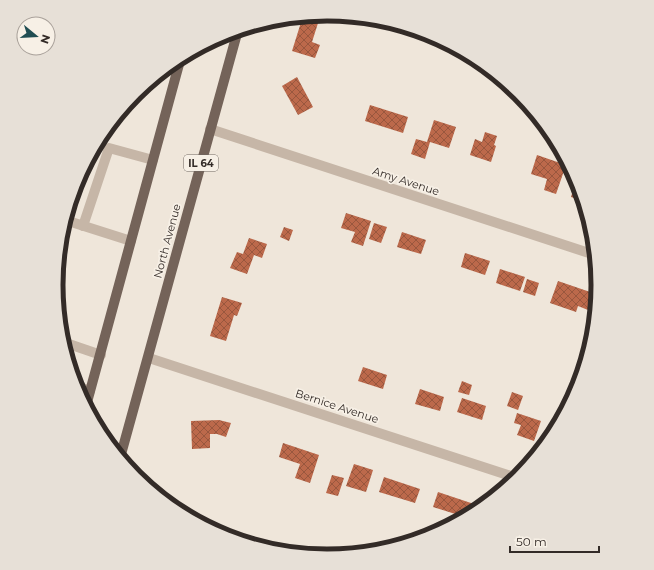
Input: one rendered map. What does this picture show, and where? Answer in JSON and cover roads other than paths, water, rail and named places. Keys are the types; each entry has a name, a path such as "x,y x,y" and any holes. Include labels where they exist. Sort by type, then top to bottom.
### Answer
{"main road":[{"name":"North Avenue","path":"122,451 149,358 236,37"},
{"path":"88,398 180,65"}],"street":[{"name":"Amy Avenue","path":"210,129 589,253"},
{"path":"83,226 109,148 153,160"},
{"path":"71,222 131,242"},
{"path":"70,344 101,355"},
{"name":"Bernice Avenue","path":"149,358 510,476"},
{"path":"84,389 90,391"}]}
